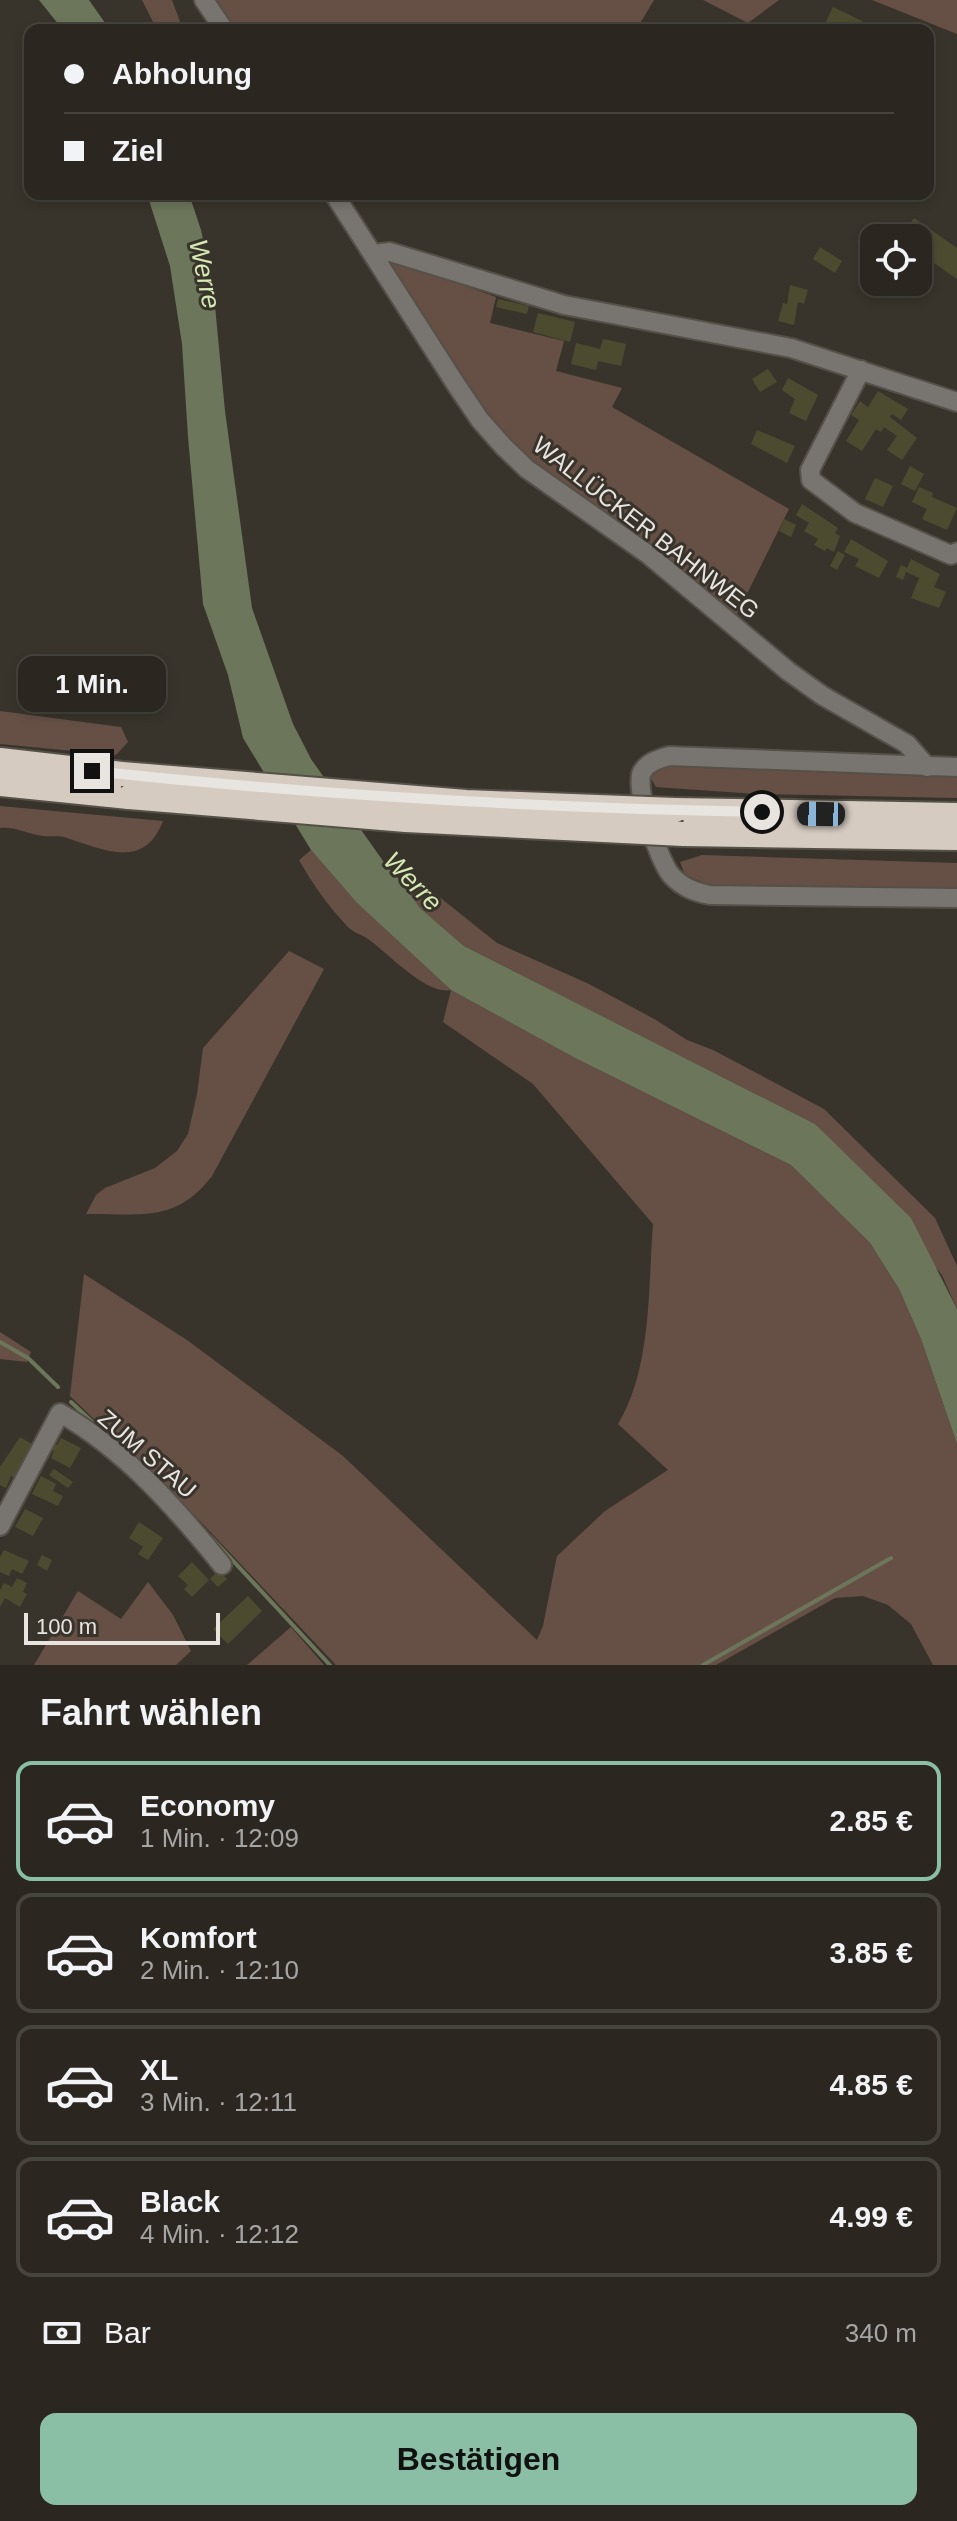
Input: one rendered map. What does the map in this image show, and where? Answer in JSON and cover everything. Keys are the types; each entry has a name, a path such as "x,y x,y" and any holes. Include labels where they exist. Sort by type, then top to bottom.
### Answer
{"highway":[{"path":"0,760 126,786"},
{"path":"0,784 126,786 191,782 466,802 679,822 957,838"},
{"path":"679,822 957,815"}],"street":[{"path":"204,0 220,24"},
{"name":"WALLÜCKER BAHNWEG","path":"338,200 480,420 527,469 649,555 788,671 823,696 907,744 927,767"},
{"path":"374,254 390,252 564,305 791,348 957,402"},
{"path":"861,370 810,470 811,480 855,513 951,555 957,552"},
{"path":"957,767 669,756 655,760 647,767 642,773 640,787 662,862 683,885 695,892 710,895 957,898"},
{"name":"ZUM STAU","path":"0,1526 60,1413 124,1460 188,1523 222,1565"}],"shaded area":[{"path":"142,0 172,0 181,24 154,24"},
{"path":"210,0 654,0 640,24 226,24"},
{"path":"703,0 779,0 748,23"},
{"path":"872,0 957,0 957,34"},
{"path":"397,261 496,297 490,323 564,341 556,371 622,388 612,407 789,509 733,622 530,464 489,422 390,273 391,264"},
{"path":"0,711 121,727 128,742 116,755 0,744"},
{"path":"660,763 957,771 957,798 756,794 656,787 650,777"},
{"path":"0,806 163,821 155,837 145,846 134,851 108,851 64,837 0,828"},
{"path":"311,850 357,903 451,990 441,990 419,980 368,939 349,928 321,894 299,860"},
{"path":"702,855 957,863 957,890 717,888 685,875 680,862"},
{"path":"408,872 497,943 589,984 687,1040 713,1050 824,1109 935,1218 957,1266 957,1309 942,1275 815,1124 464,946 420,908 403,882"},
{"path":"289,951 324,969 212,1176 184,1202 170,1209 140,1214 86,1214 96,1195 105,1188 155,1168 177,1151 188,1134 203,1048"},
{"path":"451,990 575,1058 791,1165 870,1243 899,1289 921,1339 957,1444 957,1665 933,1665 911,1624 888,1605 863,1596 835,1598 716,1665 336,1665 200,1521 70,1396 84,1274 187,1340 343,1456 537,1640 543,1626 557,1556 605,1511 668,1470 618,1424 629,1402 643,1353 653,1224 533,1084 443,1022"},
{"path":"0,1332 31,1352 27,1362 0,1359"},
{"path":"148,1582 173,1615 191,1651 176,1665 34,1665 78,1591 121,1619"},
{"path":"291,1627 324,1665 247,1665"}],"water":[{"path":"39,0 89,0 106,24 58,24"},
{"name":"Werre","path":"149,200 191,200 201,230 213,285 225,411 252,608 293,724 311,759 420,908 464,946 815,1124 911,1218 957,1309 957,1444 921,1339 899,1289 870,1243 791,1165 575,1058 451,990 357,903 311,850 243,738 228,675 203,604 182,344 170,266"}],"building":[{"path":"833,7 864,22 863,24 825,24"},
{"path":"932,231 957,248 957,279 932,262"},
{"path":"820,247 842,261 835,273 813,259"},
{"path":"790,285 808,290 804,304 798,302 794,325 778,321 783,303 787,304"},
{"path":"498,299 529,306 527,314 496,307"},
{"path":"538,313 575,322 570,342 533,332"},
{"path":"603,339 626,344 621,366 598,361 596,370 571,364 576,343 600,349"},
{"path":"768,369 777,382 760,392 752,379"},
{"path":"788,378 818,395 806,421 789,413 795,399 782,390"},
{"path":"878,391 908,409 901,420 892,414 890,417 917,438 902,460 887,450 897,436 884,427 881,432 876,429 862,451 846,441 859,420 851,415 860,401 868,407"},
{"path":"757,430 795,446 787,463 751,444"},
{"path":"910,466 924,474 915,491 901,484"},
{"path":"875,478 893,486 883,507 865,499"},
{"path":"919,487 933,493 932,497 957,508 947,530 922,519 927,509 912,502"},
{"path":"802,504 838,528 835,533 840,536 834,552 814,545 818,539 804,531 809,523 796,515"},
{"path":"784,519 796,525 791,537 779,531"},
{"path":"851,539 888,561 879,578 855,566 859,559 844,552"},
{"path":"838,551 845,555 837,570 830,566"},
{"path":"911,559 940,574 934,587 946,592 939,608 911,598 919,578 906,572 903,580 896,577 901,565 907,568"},
{"path":"20,1437 32,1444 15,1478 11,1476 6,1488 0,1485 0,1467"},
{"path":"61,1438 81,1448 70,1468 51,1458 54,1443 57,1445"},
{"path":"54,1469 73,1482 68,1488 49,1475"},
{"path":"41,1476 56,1484 53,1491 63,1496 58,1506 32,1494"},
{"path":"25,1509 43,1518 33,1536 15,1527"},
{"path":"139,1522 163,1538 148,1560 138,1554 143,1547 129,1538"},
{"path":"4,1550 29,1561 22,1574 12,1569 9,1576 0,1572 0,1557"},
{"path":"42,1555 52,1560 47,1571 37,1565"},
{"path":"192,1562 209,1580 192,1597 184,1589 188,1585 178,1576"},
{"path":"219,1570 227,1579 218,1587 210,1579"},
{"path":"17,1578 27,1583 23,1592 27,1594 20,1607 5,1598 0,1607 0,1590 4,1583 12,1587"},
{"path":"248,1596 262,1611 228,1644 213,1629"}],"waterway":[{"path":"0,1342 28,1358 58,1387"},
{"path":"71,1402 101,1430"},
{"path":"210,1536 330,1665"},
{"path":"703,1665 891,1558"}],"route":[{"path":"92,771 191,782 466,802 762,812"}]}
